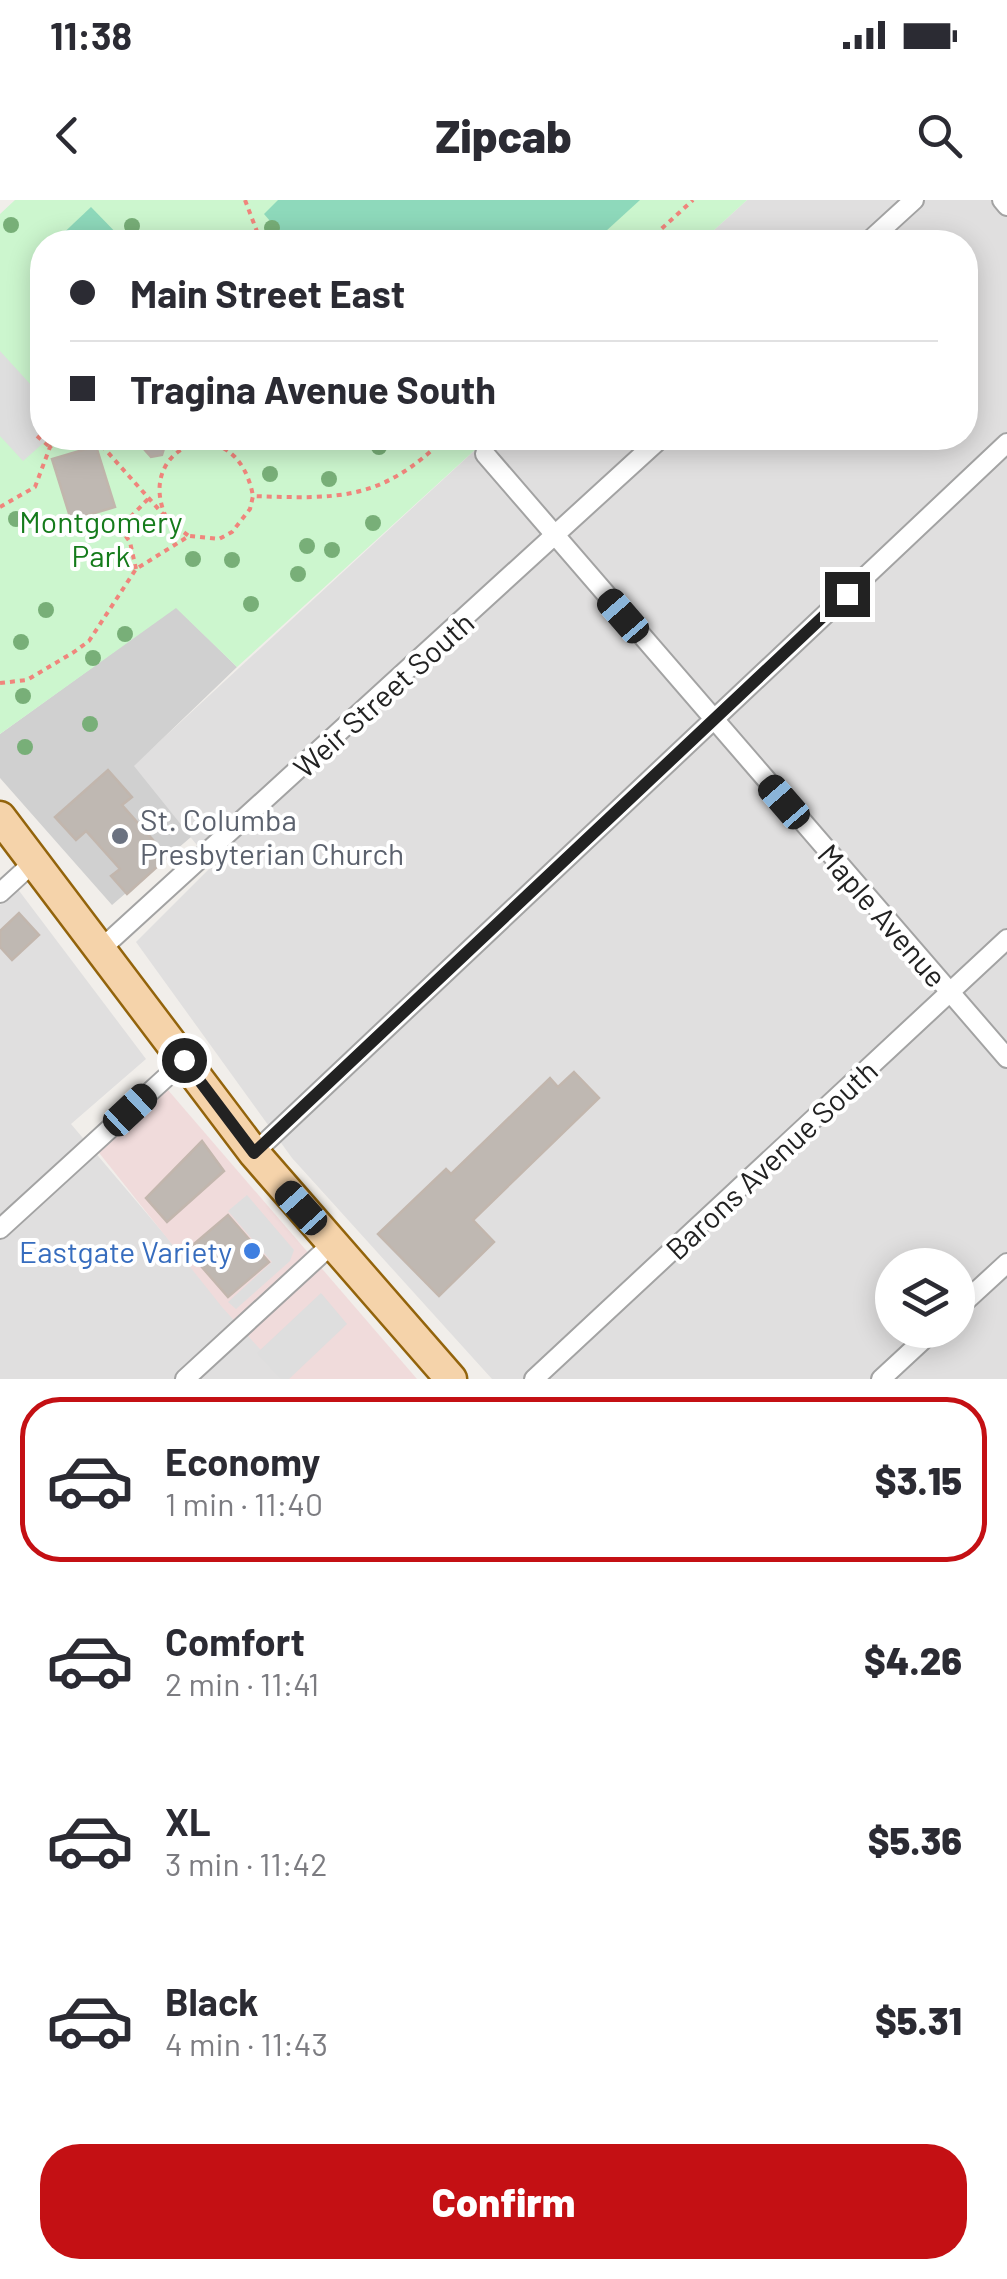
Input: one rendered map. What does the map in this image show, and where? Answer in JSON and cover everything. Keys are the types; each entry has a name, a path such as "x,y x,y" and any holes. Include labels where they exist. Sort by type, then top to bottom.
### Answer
{"main road":[{"path":"0,817 254,1153 451,1379"}],"street":[{"path":"881,230 914,200"},
{"path":"1002,200 1007,206"},
{"path":"254,1153 1007,443"},
{"name":"Weir Street South","path":"102,948 649,450"},
{"name":"Maple Avenue","path":"485,454 1007,1058"},
{"path":"0,893 35,861"},
{"name":"Barons Avenue South","path":"534,1379 1007,940"},
{"path":"0,1229 184,1060"},
{"path":"184,1379 332,1244"},
{"path":"975,1292 1007,1263"},
{"path":"880,1379 914,1348"}],"path":[{"path":"245,200 256,230"},
{"path":"660,230 692,200"},
{"path":"0,507 35,487 49,450"},
{"path":"107,450 166,517 189,536 219,539 243,521 253,496 250,474 228,450"},
{"path":"166,517 158,484 178,452 184,450"},
{"path":"253,496 306,498 374,489 401,478 432,450"},
{"path":"136,569 130,542 120,528 149,498"},
{"path":"0,683 27,680 52,668 89,640 136,569 189,536"}],"shaded area":[{"path":"747,200 1007,200 1007,1379 492,1379 292,1158 136,942 213,865 133,766 475,450 978,450 978,230 714,230"},
{"path":"0,351 30,384 30,450 35,450 23,461 0,436"},
{"path":"176,607 237,667 134,766 191,837 112,905 0,778 0,734"},
{"path":"17,888 146,1059 71,1124 287,1379 0,1379 0,905"},
{"path":"168,1090 417,1379 287,1379 222,1307 96,1149"},
{"path":"247,1195 294,1250 290,1261 236,1309 228,1302 272,1262 228,1211"},
{"path":"321,1293 347,1324 289,1379 281,1379 257,1353"}],"green space":[{"name":"Montgomery Park","path":"15,200 747,200 714,230 30,230 30,450 475,450 237,667 176,608 0,734 0,214"},
{"path":"278,200 640,200 607,230 278,230 264,214"},
{"path":"91,207 113,230 67,230"}],"building":[{"path":"97,450 115,507 71,520 52,459"},
{"path":"145,450 164,450 162,455 151,457"},
{"name":"St. Columba Presbyterian Church","path":"108,770 132,797 122,805 168,857 127,894 111,876 120,869 86,831 76,840 55,817"},
{"path":"19,913 39,935 12,960 0,947 0,931"},
{"path":"574,1072 599,1098 473,1220 494,1242 439,1296 378,1234 446,1169 451,1174 550,1078 558,1087"},
{"path":"202,1141 224,1171 167,1222 146,1198"},
{"path":"228,1215 269,1262 228,1297 187,1250"}],"place":[{"name":"St. Columba Presbyterian Church","path":"120,836"},
{"name":"Eastgate Variety","path":"252,1251"}],"route":[{"path":"184,1060 254,1153 847,594"}]}
